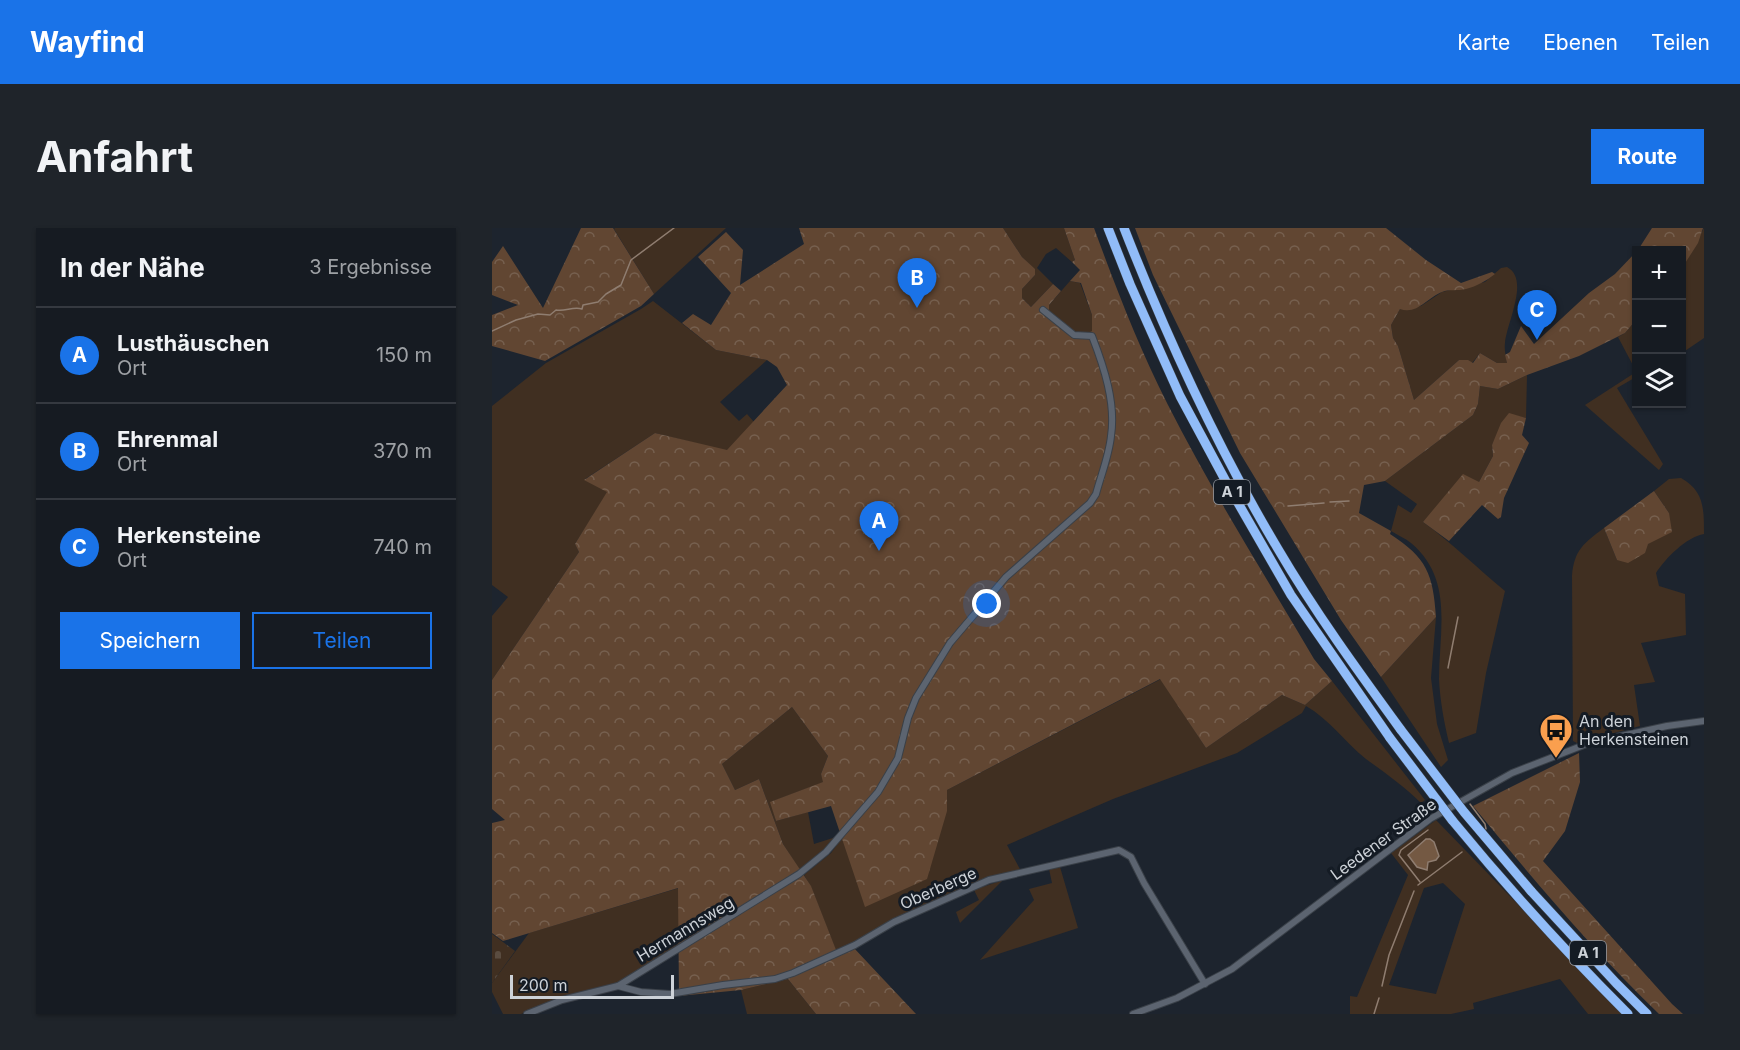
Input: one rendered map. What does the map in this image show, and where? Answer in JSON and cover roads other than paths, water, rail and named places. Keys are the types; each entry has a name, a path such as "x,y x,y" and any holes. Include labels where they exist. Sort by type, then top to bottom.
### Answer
{"highway":[{"name":"A 1","path":"1108,228 1130,284 1180,396 1291,595 1390,738 1452,820 1520,900 1628,1014"},
{"name":"A 1","path":"1124,228 1143,277 1192,386 1272,539 1315,609 1401,730 1464,812 1531,891 1616,984 1647,1014"}],"street":[{"name":"Hermannsweg","path":"527,1014 562,1000 618,986 799,874 826,852 878,792 898,758 908,718 916,698 950,644 1006,577 1083,510 1096,494 1108,454 1113,415 1105,375 1092,336 1074,335 1043,310"},
{"name":"Leedener Straße","path":"1133,1014 1178,998 1232,969 1430,819 1512,773 1589,743 1667,726 1704,721"},
{"name":"Oberberge","path":"618,986 641,992 670,994 775,979 846,949 894,922 989,880 1119,850 1131,857 1144,884 1205,984"}],"waterway":[{"path":"492,331 516,320 538,314 550,315 556,310 582,309 583,305 598,302 621,285 631,260 674,228"},
{"path":"1330,502 1349,501"},
{"path":"1288,506 1324,503"},
{"path":"1448,668 1458,617"},
{"path":"1470,804 1485,824 1486,829"},
{"path":"1420,882 1399,855 1401,850 1428,830"},
{"path":"1418,885 1462,852"},
{"path":"1382,986 1389,955 1414,891"},
{"path":"1374,1014 1379,998"}],"place":[{"name":"Ehrenmal","path":"917,308"},
{"name":"Herkensteine","path":"1537,340"},
{"name":"Lusthäuschen","path":"879,551"},
{"name":"An den Herkensteinen","path":"1556,759"}]}
